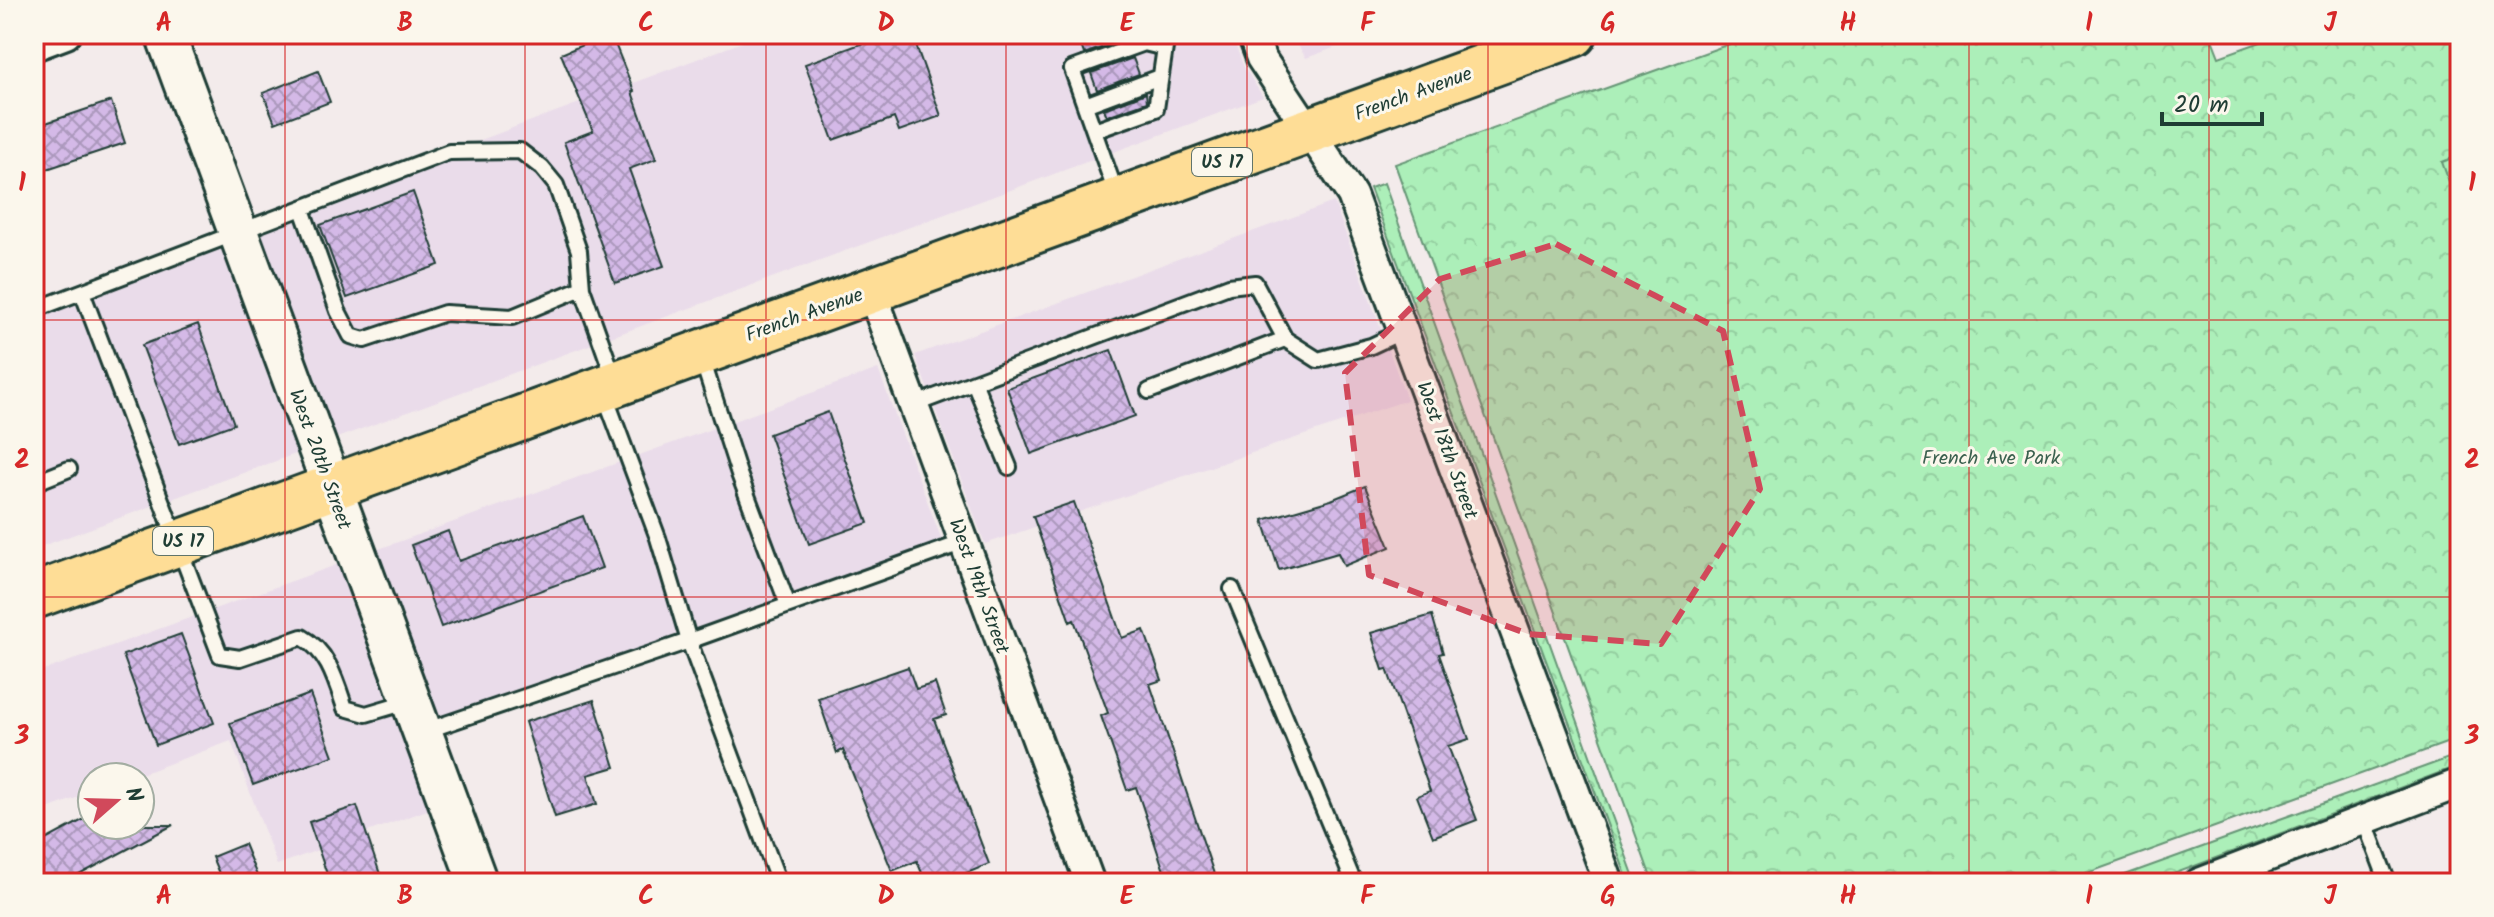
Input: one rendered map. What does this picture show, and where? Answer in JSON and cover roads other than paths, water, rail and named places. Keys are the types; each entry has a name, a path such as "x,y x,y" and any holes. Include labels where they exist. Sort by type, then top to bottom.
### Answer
{"main road":[{"name":"French Avenue","path":"34,596 1574,34"}],"street":[{"path":"34,46 66,34"},
{"name":"West 20th Street","path":"165,34 478,883"},
{"name":"West 18th Street","path":"1252,34 1261,58 1352,195 1609,883"},
{"name":"West 19th Street","path":"871,290 1090,883"},
{"path":"2199,883 2460,783"}],"lane":[{"path":"1094,131 1156,109 1166,41 1144,43 1072,69 1118,200"},
{"path":"1085,105 1160,77"},
{"path":"34,310 449,152 520,151 542,168 556,185 579,251 582,288 609,385 689,641 779,883"},
{"path":"302,209 338,311 351,336 364,340 445,313 512,317 582,288"},
{"path":"913,405 1229,286 1255,283 1285,339 1318,360 1371,346 1403,331"},
{"path":"82,292 220,655 240,658 302,637 317,645 335,678 345,708 366,714 416,716 689,641 964,542"},
{"path":"1149,391 1285,339"},
{"path":"700,352 739,474 788,605"},
{"path":"974,382 1009,467"},
{"path":"34,483 69,469"},
{"path":"1232,589 1354,883"},
{"path":"2364,820 2388,883"}],"park label":[{"name":"French Ave Park","path":"1991,457"}]}
